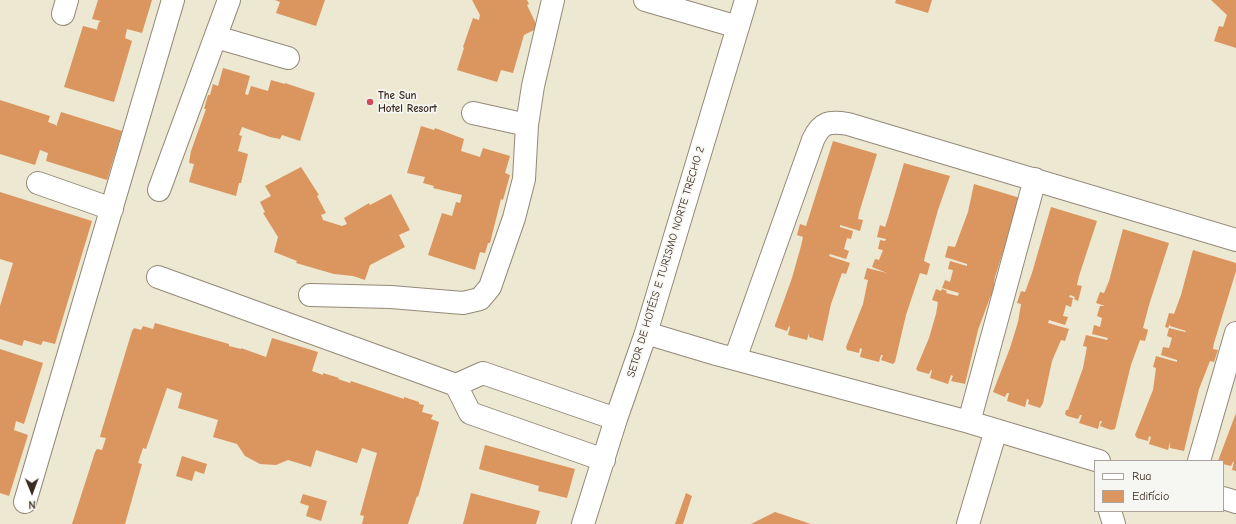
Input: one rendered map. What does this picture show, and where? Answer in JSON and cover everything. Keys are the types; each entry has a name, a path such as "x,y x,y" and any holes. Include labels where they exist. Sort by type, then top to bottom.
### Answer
{"lane":[{"path":"25,502 173,0"},
{"path":"159,190 229,0"},
{"path":"310,295 391,297 463,303 474,301 484,295 495,276 521,193 533,86 553,0"},
{"path":"645,0 738,27"},
{"name":"SETOR DE HOTÉIS E TURISMO NORTE TRECHO 2","path":"584,524 616,419 646,333 746,0"},
{"path":"216,37 288,58"},
{"path":"472,113 528,125"},
{"path":"735,359 807,153 817,131 824,124 848,124 1236,240"},
{"path":"969,422 1035,179"},
{"path":"38,183 112,209"},
{"path":"158,278 456,385 470,413 604,460"},
{"path":"646,333 735,359 969,422 1094,460"},
{"path":"1199,460 1236,333"},
{"path":"456,385 483,373 616,419"},
{"path":"968,524 996,430"},
{"path":"1224,498 1236,502"},
{"path":"1110,512 1114,524"}],"building":[{"path":"98,0 152,0 142,33 127,29 125,38 132,41 114,102 64,87 83,26 99,30 97,29 99,22 101,21 92,19"},
{"path":"275,0 325,0 316,26 276,13 280,2"},
{"path":"472,0 527,0 529,4 527,5 538,28 524,35 513,73 501,70 497,82 457,70 473,18 479,20 480,15"},
{"path":"896,0 932,0 928,13 895,3"},
{"path":"1211,0 1236,0 1236,48 1214,41 1219,26 1223,27 1227,15"},
{"path":"223,68 250,76 245,94 248,95 251,86 268,91 271,80 315,93 300,141 282,135 280,139 270,137 242,127 239,135 242,136 238,151 248,154 241,183 239,183 236,196 189,182 194,164 189,163 191,151 206,109 204,109 208,95 210,95 213,84 218,86"},
{"path":"0,100 50,116 48,122 56,125 56,127 61,112 122,131 107,180 46,161 48,153 40,150 35,165 0,154"},
{"path":"421,126 434,130 435,128 464,139 461,151 480,157 483,148 510,156 505,173 510,175 503,200 501,199 490,243 488,243 485,253 480,252 475,270 428,255 442,213 452,216 456,202 460,203 462,195 433,188 434,186 423,183 425,177 407,173"},
{"path":"833,141 877,154 859,213 858,219 863,220 860,231 840,225 840,227 853,231 851,239 847,238 844,249 849,251 846,259 830,254 829,256 850,263 846,274 842,273 831,304 823,341 809,337 809,333 807,340 788,335 789,326 787,331 775,327 775,325 792,278 801,246 803,237 797,235 800,224 806,226"},
{"path":"904,163 950,176 938,210 925,256 924,261 930,264 927,275 920,273 906,315 895,362 893,364 881,360 883,355 881,355 879,362 860,357 862,349 860,348 859,353 847,350 846,347 863,304 868,280 864,279 867,268 887,273 872,267 875,259 879,260 883,250 878,249 880,240 885,241 886,239 877,237 880,225 885,227"},
{"path":"301,167 319,195 317,196 326,213 321,215 323,220 342,226 347,224 344,218 369,203 370,205 391,194 410,230 399,235 405,247 370,265 365,280 353,276 334,274 296,263 297,261 274,252 278,237 263,213 265,212 260,202 271,196 265,186"},
{"path":"974,184 1020,198 995,277 994,283 998,284 995,296 991,295 978,330 965,384 951,381 953,376 951,375 948,384 930,378 932,370 929,374 916,369 929,338 936,314 938,302 932,300 936,289 941,291 942,289 947,291 946,293 958,296 959,293 942,288 945,280 950,282 953,270 948,269 950,261 967,266 967,264 945,257 948,246 955,247 968,212"},
{"path":"0,192 92,221 55,344 43,341 41,345 24,340 22,346 0,339 0,306 13,263 0,259"},
{"path":"1051,207 1097,221 1079,276 1077,285 1082,286 1078,301 1074,299 1075,297 1070,295 1069,297 1073,298 1071,307 1066,305 1063,316 1068,317 1065,325 1049,320 1048,323 1069,329 1065,341 1061,340 1052,361 1043,403 1040,408 1028,404 1029,400 1027,399 1025,407 1007,401 1009,393 1007,393 1005,397 993,392 1010,348 1018,322 1021,304 1017,303 1021,291 1025,292 1032,273"},
{"path":"1123,229 1169,243 1143,328 1148,330 1145,341 1140,340 1131,365 1115,429 1111,430 1100,426 1102,421 1100,421 1098,429 1079,423 1082,415 1080,415 1078,419 1065,414 1066,410 1068,410 1083,368 1087,347 1083,346 1086,335 1107,340 1108,338 1092,334 1094,325 1100,327 1102,318 1097,316 1100,306 1105,306 1096,303 1100,292 1104,293 1109,281"},
{"path":"1193,250 1236,263 1236,271 1214,343 1213,349 1218,350 1214,362 1210,361 1199,389 1184,451 1170,448 1170,442 1168,450 1149,444 1151,437 1149,436 1148,441 1137,438 1135,435 1153,390 1156,368 1153,367 1156,356 1177,362 1177,360 1161,355 1163,347 1169,348 1172,338 1167,336 1169,328 1186,331 1170,326 1170,324 1168,328 1165,327 1169,313 1174,314 1181,295"},
{"path":"155,323 229,344 229,346 241,348 266,357 272,338 318,352 312,371 339,378 338,379 350,383 351,381 404,399 404,397 424,405 422,412 433,415 431,419 439,422 418,497 417,496 408,524 362,524 364,516 360,515 377,453 362,448 357,463 316,450 311,467 288,460 276,465 260,464 245,456 237,444 213,437 218,420 178,408 182,393 167,388 146,449 143,448 138,463 142,464 125,524 72,524 95,452 97,449 102,450 106,438 100,437 132,331 134,328 141,330 143,326 153,329"},
{"path":"0,349 43,363 24,424 16,421 14,430 28,435 9,496 0,493"},
{"path":"1236,413 1236,471 1232,470 1234,462 1231,466 1224,464 1224,460 1218,460"},
{"path":"485,445 575,469 567,498 538,491 539,486 479,469"},
{"path":"182,456 207,464 204,474 195,471 192,481 176,476"},
{"path":"471,493 540,511 536,524 463,524"},
{"path":"686,493 692,496 683,524 675,524"},
{"path":"303,494 327,501 321,521 306,516 309,506 300,503"},
{"path":"775,512 811,524 751,524"}],"place":[{"name":"The Sun Hotel Resort","path":"370,102"}]}
